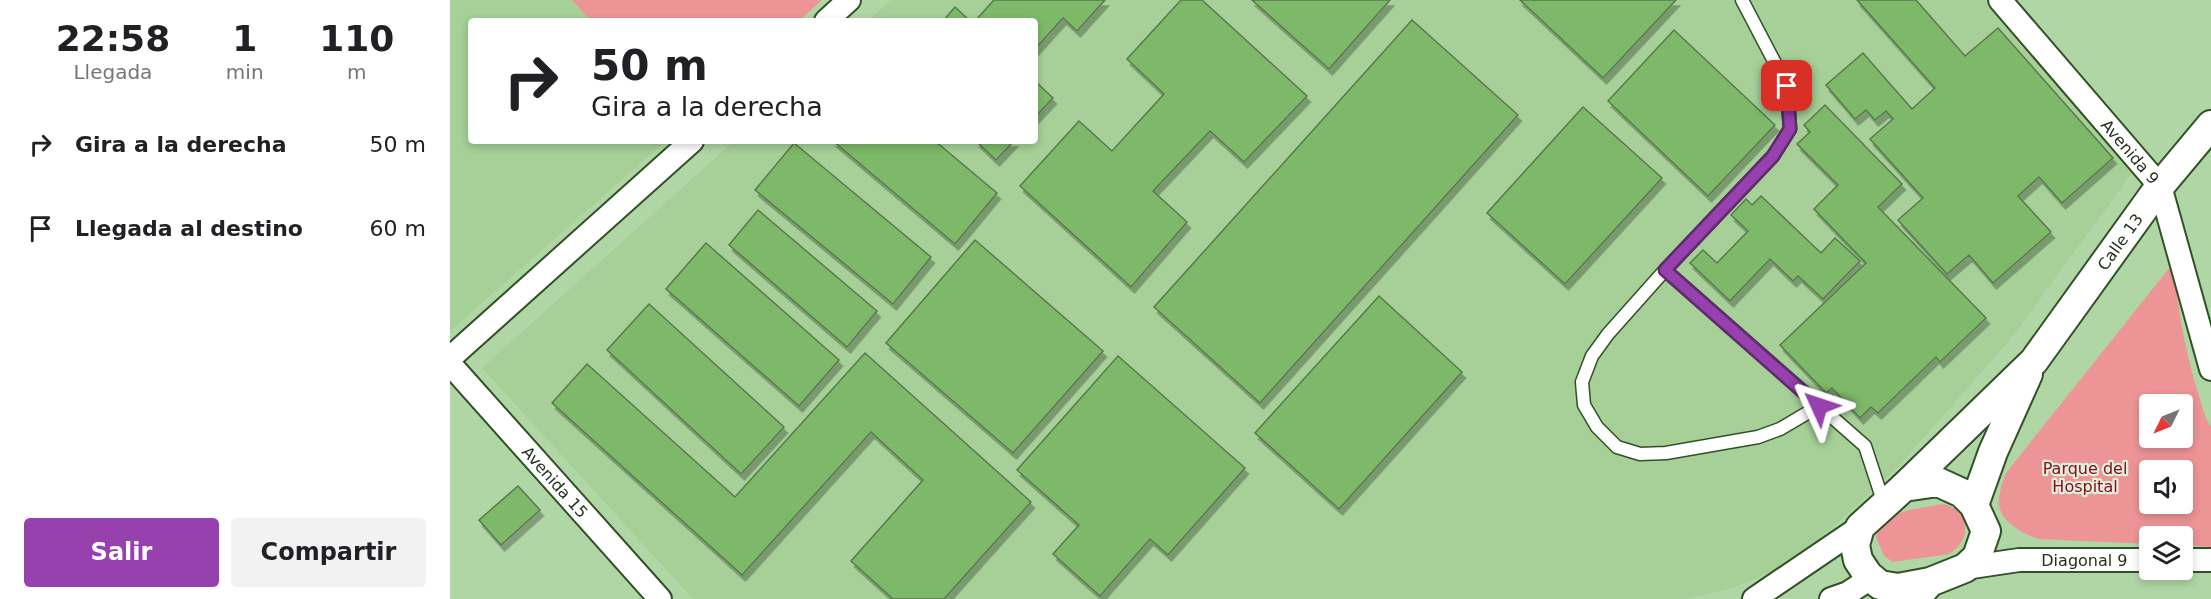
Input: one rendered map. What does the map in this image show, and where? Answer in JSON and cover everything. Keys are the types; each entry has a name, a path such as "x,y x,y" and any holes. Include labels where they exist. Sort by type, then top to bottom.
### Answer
{"street":[{"path":"828,18 849,0"},
{"name":"Avenida 9","path":"2008,3 2160,186 2211,369"},
{"name":"Calle 13","path":"1894,496 2034,361 2160,186 2211,125"},
{"path":"450,358 689,144"},
{"name":"Calle 13","path":"1974,505 1993,452 2034,361"},
{"name":"Avenida 15","path":"450,364 660,599"},
{"path":"1754,599 1860,527 1894,496 1938,482 1962,493 1974,505 1986,531 1977,557 1965,568 1923,591 1874,587 1832,599"},
{"path":"1860,527 1855,545 1858,560 1874,587"},
{"name":"Diagonal 9","path":"1986,531 2000,546 2019,560"},
{"name":"Diagonal 9","path":"1965,568 2019,560 2139,560"},
{"path":"2193,560 2211,560"}],"lane":[{"path":"1742,0 1787,86 1790,129 1773,156 1608,334 1593,356 1582,382 1584,405 1597,427 1617,447 1641,454 1666,453 1758,437 1780,429 1819,406"},
{"path":"1665,270 1865,446 1894,496"}],"shaded area":[{"path":"450,0 572,0 588,18 468,18 468,144 663,144 450,331"},
{"path":"891,0 1985,0 2132,173 2010,340 1897,468 1823,536 1782,567 1733,588 1685,599 693,599 482,368 731,144 1038,144 1038,18 870,18"}],"green space":[{"path":"572,0 822,0 802,18 588,18"},
{"name":"Parque del Hospital","path":"2174,262 2178,303 2189,360 2206,418 2211,427 2211,547 2193,546 2193,526 2139,526 2139,544 2039,539 2018,529 2005,519 1999,505 2006,473"},
{"path":"1943,504 1952,507 1963,519 1965,534 1962,542 1956,548 1949,554 1893,562 1884,556 1876,537 1886,521 1913,509"}],"building":[{"path":"994,0 1105,0 1077,31 1063,18 1038,46 1038,18 978,18"},
{"path":"1181,0 1202,0 1307,96 1244,162 1210,131 1153,191 1187,222 1131,287 1020,186 1079,121 1112,151 1164,94 1127,59"},
{"path":"1252,0 1390,0 1329,69"},
{"path":"1520,0 1676,0 1603,78"},
{"path":"1857,0 1916,0 1965,56 1998,28 2113,158 2062,203 2039,177 2018,196 2051,232 1993,283 1969,255 1947,274 1898,220 1923,198 1870,139 1893,119 1886,111 1875,120 1866,110 1855,119 1826,85 1863,53 1912,109 1935,88"},
{"path":"955,7 967,18 946,18"},
{"path":"1412,20 1518,115 1260,403 1154,307"},
{"path":"1674,30 1775,125 1708,196 1608,101"},
{"path":"1038,84 1053,98 1038,114"},
{"path":"1825,105 1902,184 1878,207 1986,318 1940,362 1936,357 1878,413 1871,407 1860,418 1832,388 1826,393 1780,345 1866,263 1814,209 1838,185 1797,144 1810,132 1804,125"},
{"path":"1583,107 1662,178 1565,284 1487,213"},
{"path":"795,144 931,257 893,304 755,190"},
{"path":"837,144 939,144 997,193 955,244"},
{"path":"979,144 1011,144 996,160"},
{"path":"1761,196 1821,253 1835,238 1860,261 1823,299 1798,276 1793,281 1770,259 1730,301 1690,263 1703,250 1717,263 1748,231 1731,215 1746,199 1752,205"},
{"path":"758,210 877,311 847,347 729,245"},
{"path":"975,240 1103,351 1013,453 886,343"},
{"path":"706,243 839,360 799,406 666,289"},
{"path":"1379,296 1462,372 1339,509 1255,433"},
{"path":"649,304 784,427 741,474 607,350"},
{"path":"865,353 1031,502 944,599 893,599 851,561 923,480 871,432 742,575 552,403 587,364 735,497"},
{"path":"1118,356 1245,468 1168,555 1150,539 1100,596 1053,554 1079,525 1017,470"},
{"path":"518,486 540,510 501,545 479,520"}],"route":[{"path":"1787,86 1790,129 1773,156 1665,270 1819,406"}]}
